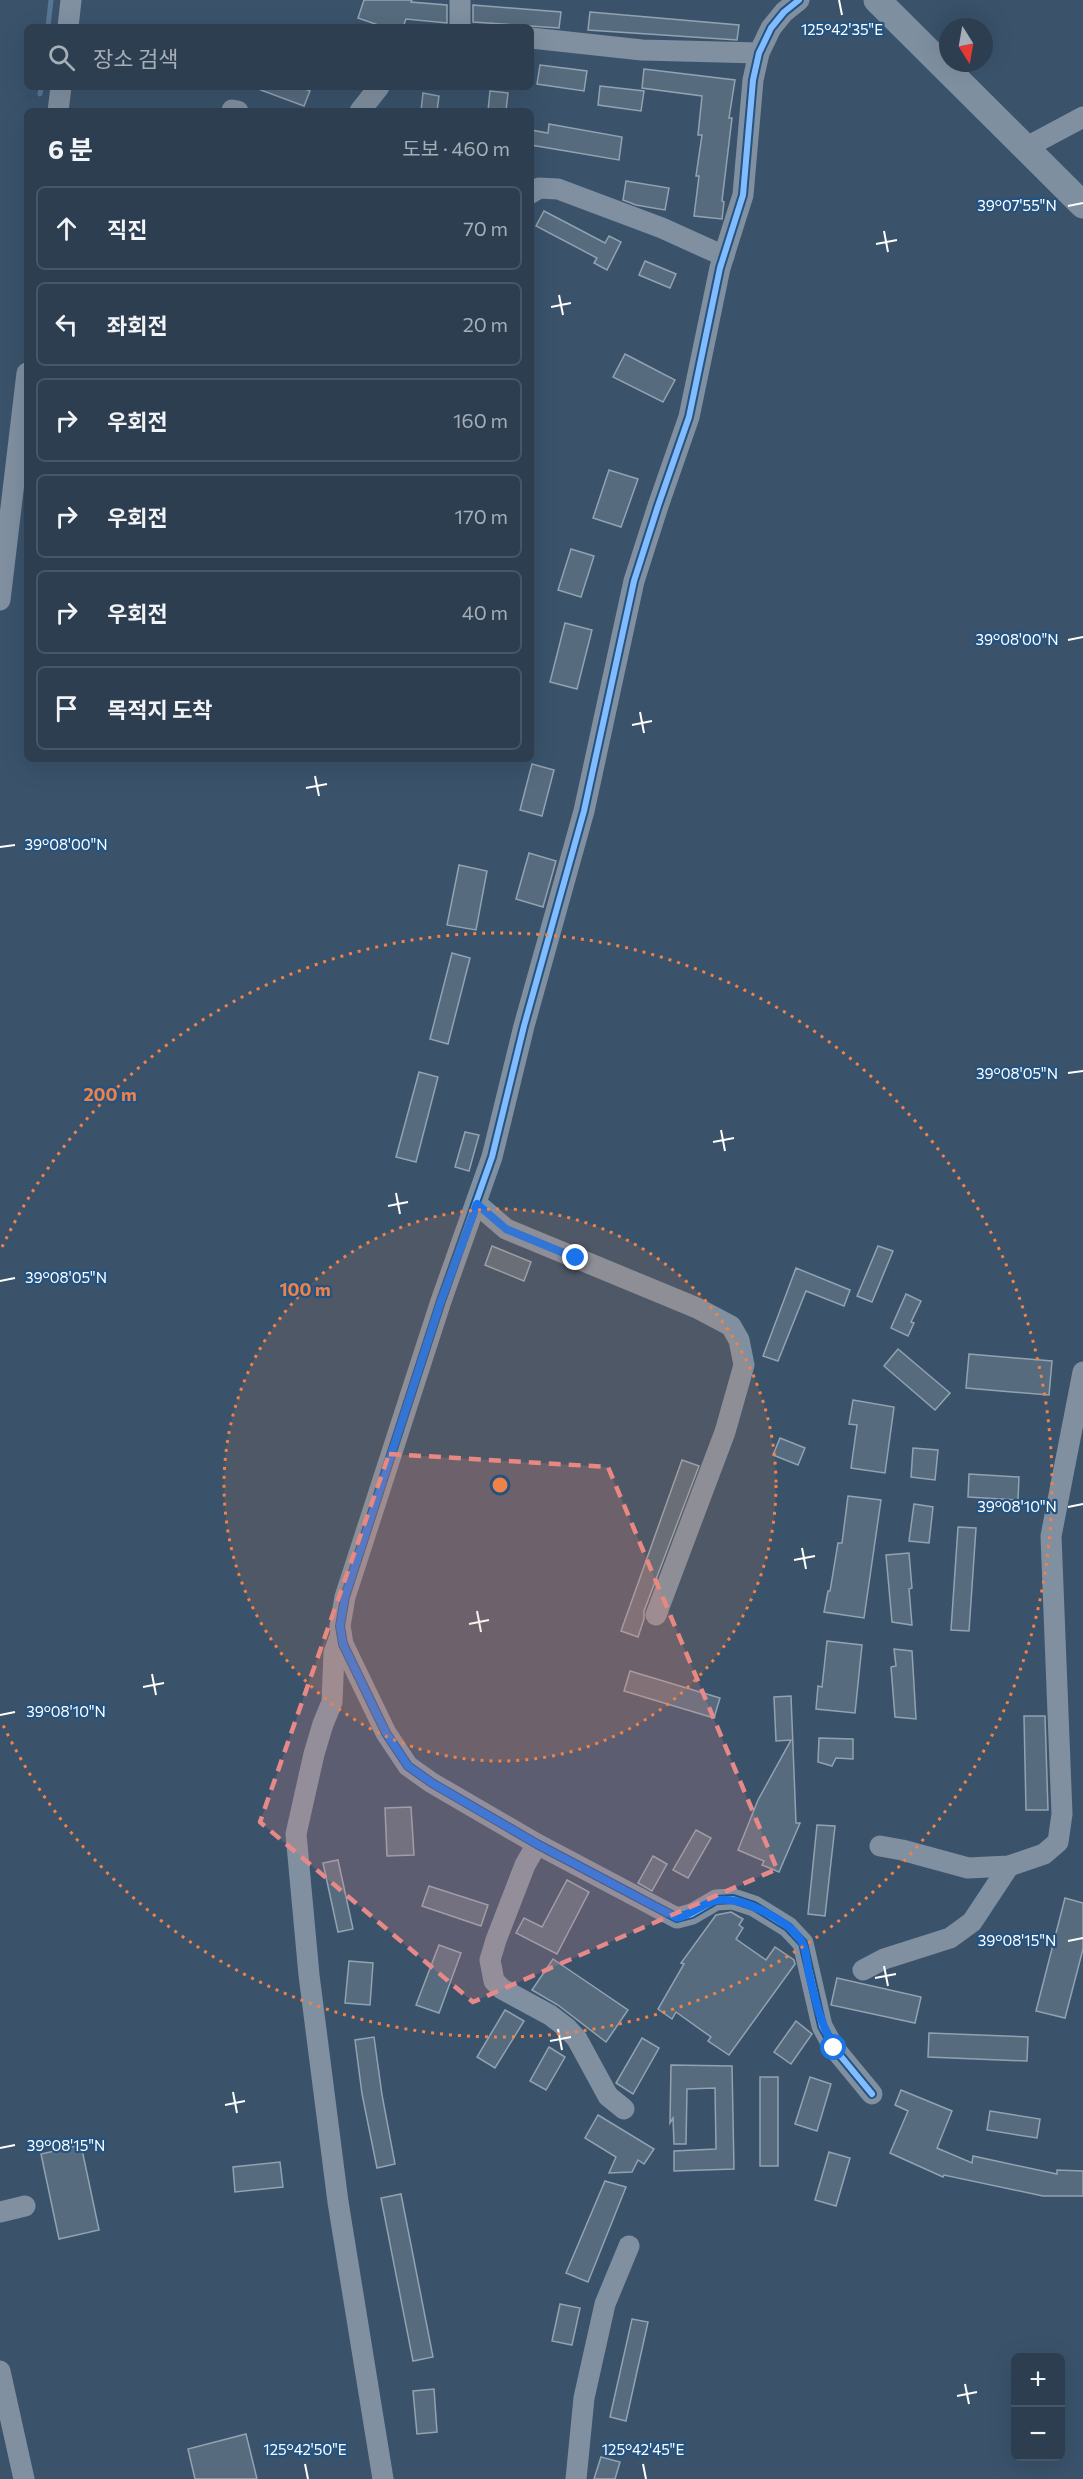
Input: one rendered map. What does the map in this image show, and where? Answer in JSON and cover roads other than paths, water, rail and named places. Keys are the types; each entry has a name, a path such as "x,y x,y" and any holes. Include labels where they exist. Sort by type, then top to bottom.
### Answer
{"main road":[{"path":"878,0 1083,205"}],"street":[{"path":"68,24 71,0"},
{"path":"460,0 460,24"},
{"path":"799,0 784,12 771,28 759,53 753,80 744,195 720,268 689,417 634,581 584,811 524,1026 492,1157 441,1301 345,1597 340,1626 343,1644 386,1733 408,1766 432,1783 537,1844 677,1918 692,1914 716,1900 733,1899 754,1906 788,1927 803,1943 822,2026 834,2048 872,2094"},
{"path":"534,38 642,50 759,53"},
{"path":"58,108 61,90"},
{"path":"362,108 377,90"},
{"path":"1025,148 1083,117"},
{"path":"534,191 539,188 558,189 662,228 724,256"},
{"path":"0,600 24,398"},
{"path":"477,1204 506,1229 697,1308 731,1326 739,1340 744,1365 725,1432 656,1615"},
{"path":"880,1846 968,1868 1009,1866 1044,1854 1058,1842 1062,1814 1051,1536 1083,1372"},
{"path":"342,1634 334,1653 332,1702 314,1754 296,1834 309,1975 338,2202 383,2479"},
{"path":"537,1844 525,1865 496,1940 490,1960 494,1981 502,1989 550,2015 567,2028 577,2039 608,2096 624,2109"},
{"path":"863,1970 884,1959 950,1938 972,1922 1009,1866"},
{"path":"0,2212 25,2206"},
{"path":"576,2479 584,2398 605,2304 629,2246"},
{"path":"0,2371 24,2479"}],"waterway":[{"path":"48,24 51,0"},
{"path":"40,94 41,90"}]}
